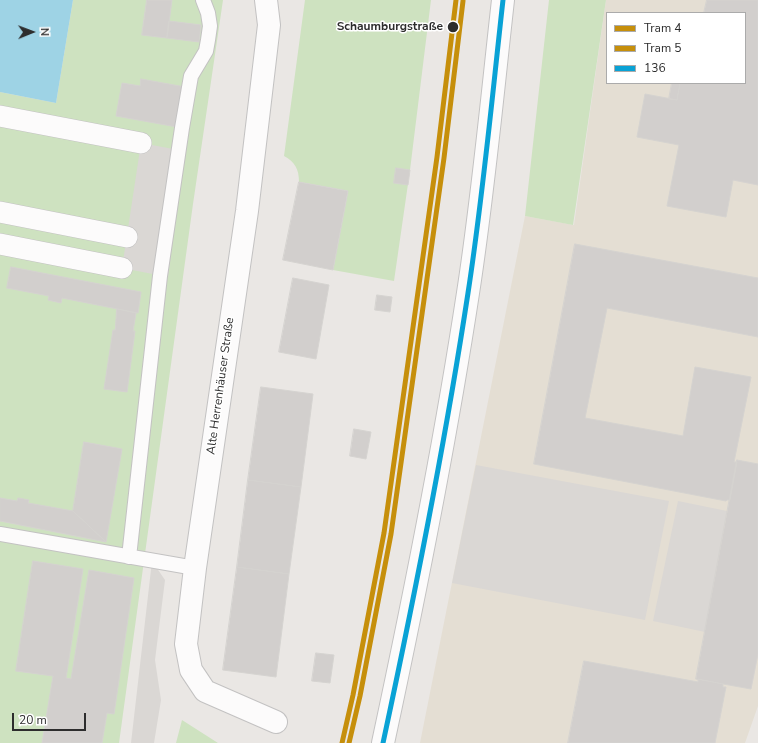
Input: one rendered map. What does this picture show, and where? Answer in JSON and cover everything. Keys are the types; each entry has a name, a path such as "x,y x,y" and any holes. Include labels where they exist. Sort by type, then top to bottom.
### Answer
{"street":[{"name":"Alte Herrenhäuser Straße","path":"266,0 269,25 248,203 195,568 186,644 191,670 205,691 276,722"},
{"path":"383,743 427,529 468,292 503,0"},
{"path":"0,116 141,144"},
{"path":"0,212 127,237"},
{"path":"0,244 122,268"}],"lane":[{"path":"129,557 160,276 182,128 191,76 206,51 210,26 208,13 203,0"},
{"path":"0,534 195,568"}],"shaded area":[{"path":"606,0 758,0 758,706 745,743 420,743 525,216 574,225"},
{"path":"141,143 184,151 168,277 122,268"},
{"path":"476,465 669,501 645,620 452,583"},
{"path":"678,501 727,511 705,632 653,621"},
{"path":"152,561 165,580 155,660 161,700 154,743 131,743"}],"green space":[{"path":"73,0 223,0 193,204 119,743 0,743 0,92 56,103"},
{"path":"305,0 431,0 410,170 394,281 333,270 348,191 299,182 296,166 284,156"},
{"path":"549,0 606,0 573,225 525,216"},
{"path":"182,720 218,743 176,743"}],"water":[{"path":"0,0 73,0 56,103 0,92"}],"building":[{"path":"147,0 172,0 167,38 142,35"},
{"path":"707,0 758,0 758,185 733,180 726,217 667,206 679,145 637,137 645,94 677,100 680,84 746,84 746,12 704,12"},
{"path":"169,21 201,25 199,42 167,38"},
{"path":"141,79 185,87 177,127 116,116 122,83 140,86"},
{"path":"672,84 680,84 677,100 669,99"},
{"path":"396,168 410,170 408,185 394,183"},
{"path":"299,182 348,191 333,270 283,260"},
{"path":"575,244 758,278 758,337 607,308 585,418 683,436 695,367 751,377 734,462 737,462 730,500 726,501 534,464"},
{"path":"11,267 141,292 138,313 62,298 61,303 48,300 49,296 7,288"},
{"path":"293,278 329,285 316,359 279,352"},
{"path":"377,295 392,297 390,312 375,310"},
{"path":"117,309 136,313 127,392 104,389 113,330 115,330"},
{"path":"261,387 313,394 301,487 248,480"},
{"path":"354,429 371,432 366,459 350,456"},
{"path":"84,442 122,449 106,542 73,511"},
{"path":"737,460 758,464 758,654 751,689 696,679"},
{"path":"248,480 301,487 289,574 237,567"},
{"path":"0,498 17,501 18,498 29,500 28,503 73,511 106,542 0,521"},
{"path":"33,561 83,569 66,678 71,679 89,570 134,578 114,714 107,713 102,743 42,743 53,676 16,671"},
{"path":"237,567 289,574 276,677 223,670"},
{"path":"316,653 334,655 330,683 312,681"},
{"path":"584,661 698,682 698,679 723,684 723,687 726,687 715,743 568,743"}],"tram line":[{"name":"4","path":"342,743 353,695 384,533 437,157 456,0"},
{"name":"5","path":"349,743 360,696 391,534 444,158 463,1"}],"transit line":[{"name":"136","path":"383,743 407,631 450,406 478,220 503,0"}],"place":[{"name":"Schaumburgstraße","path":"453,27"}]}
